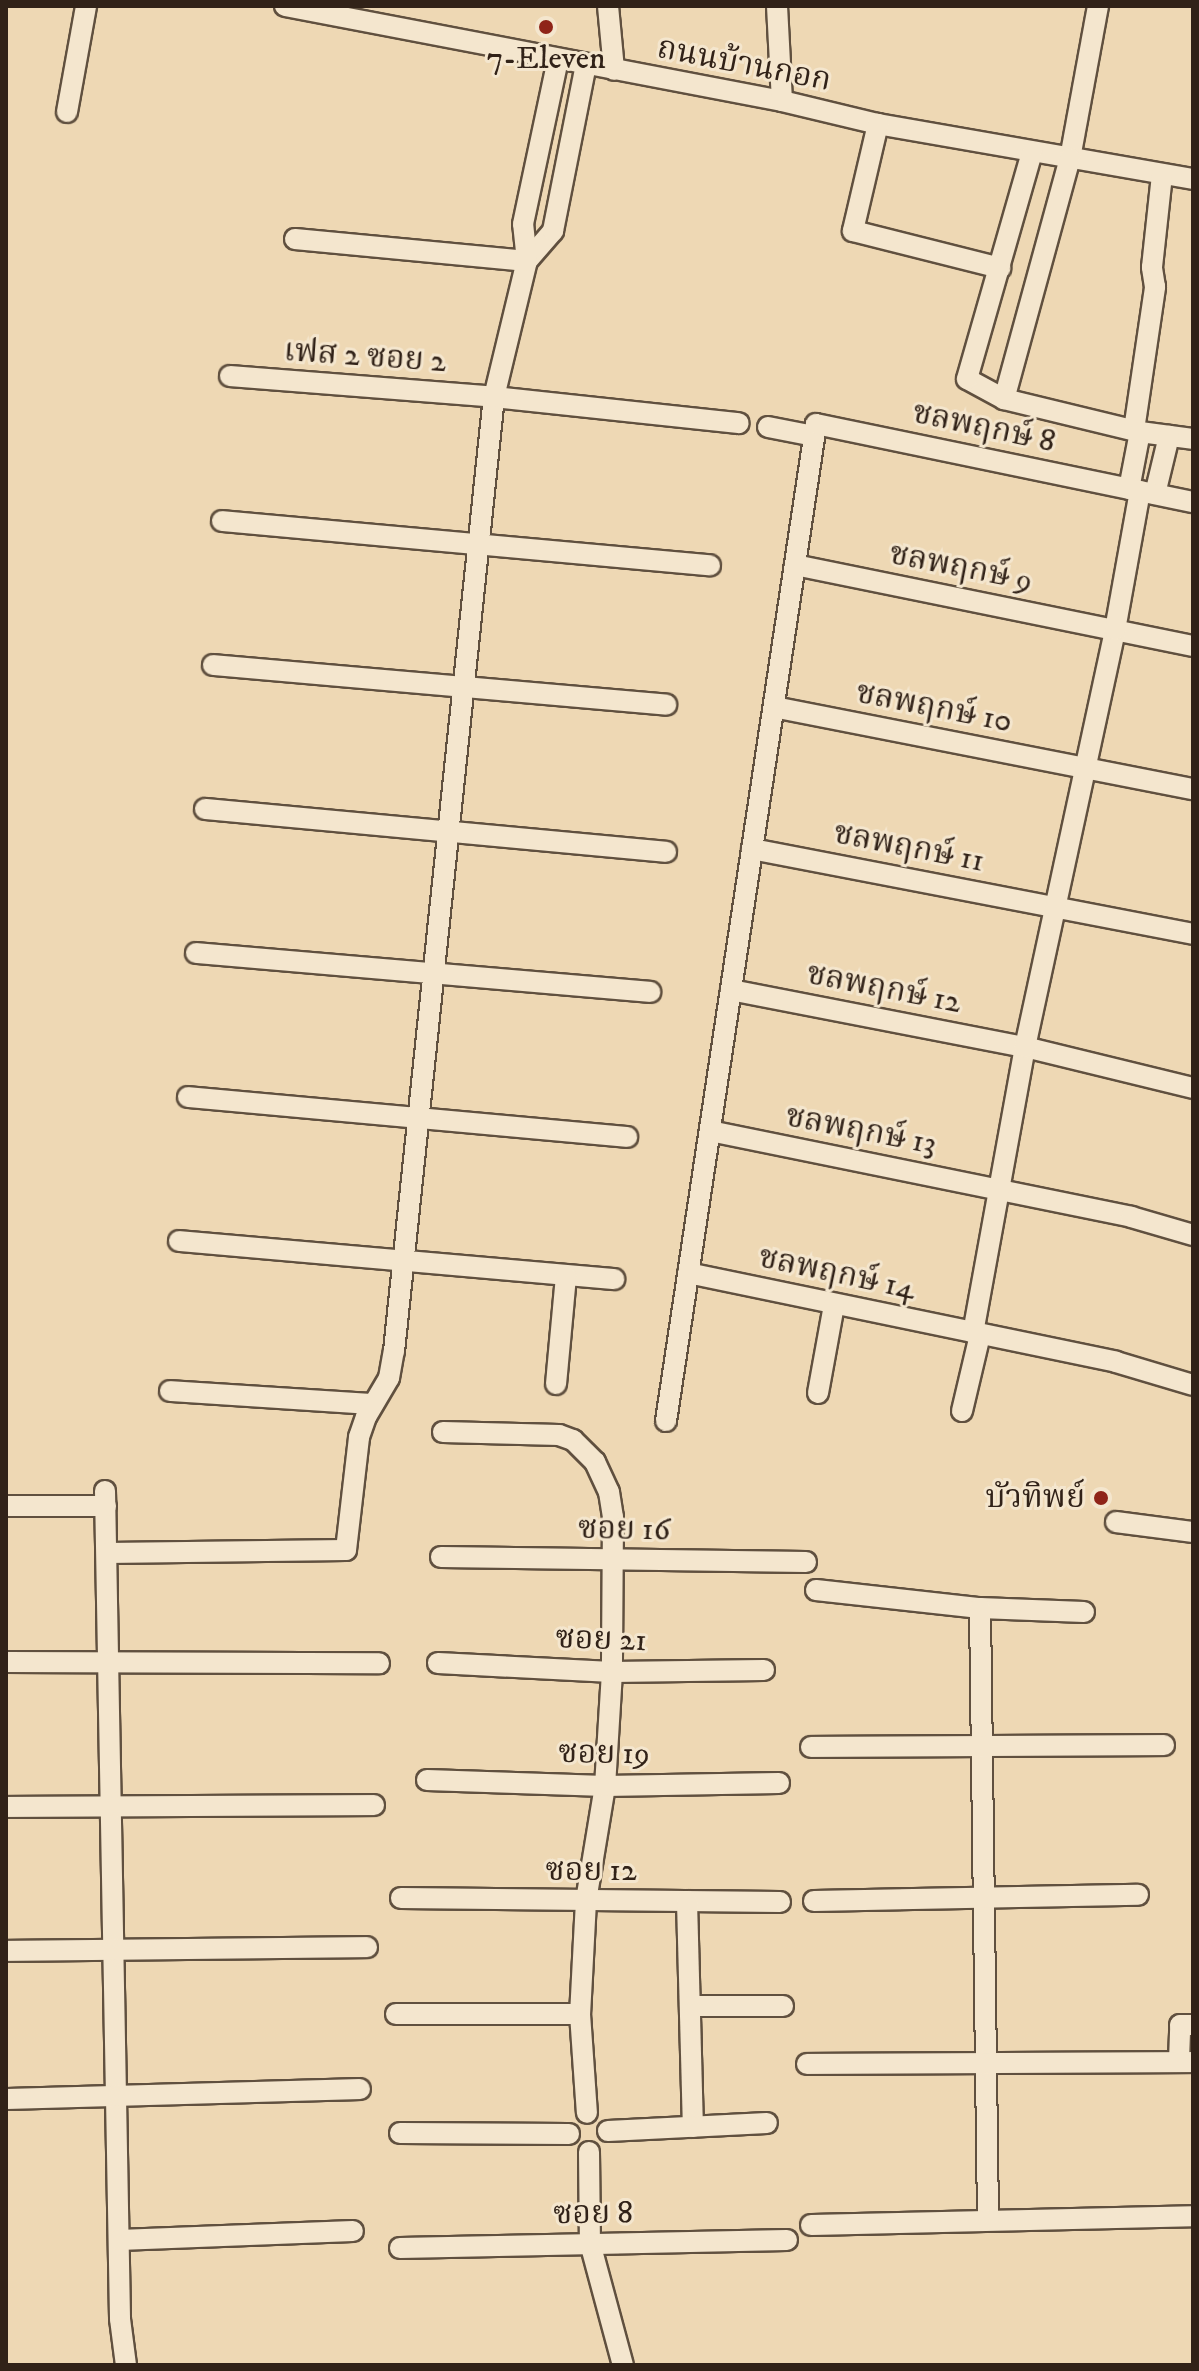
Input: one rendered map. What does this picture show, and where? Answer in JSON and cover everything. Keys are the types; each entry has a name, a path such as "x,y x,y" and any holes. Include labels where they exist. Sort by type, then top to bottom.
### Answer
{"street":[{"path":"67,112 86,6"},
{"name":"ถนนบ้านกอก","path":"285,6 782,101 878,124 1193,179"},
{"path":"608,6 614,70"},
{"path":"777,6 782,101"},
{"path":"1004,399 1070,158 1098,6"},
{"path":"107,1553 346,1550 355,1454 362,1425 391,1371 406,1260 494,397 527,261 523,224 558,60"},
{"path":"527,261 553,231 586,65"},
{"path":"878,124 853,231 1000,268"},
{"path":"1032,152 967,379 1004,399 1137,431 1193,439"},
{"path":"962,1411 1025,1047 1115,630 1141,492 1137,431 1155,287 1152,267 1162,175"},
{"path":"295,239 527,261"},
{"name":"เฟส 2 ซอย 2","path":"230,376 494,397 739,423"},
{"name":"ชลพฤกษ์ 8","path":"768,427 815,430 1193,502"},
{"path":"666,1421 815,430"},
{"path":"1141,492 1169,436"},
{"path":"222,521 710,565"},
{"name":"ชลพฤกษ์ 9","path":"795,565 1193,646"},
{"path":"213,665 666,705"},
{"name":"ชลพฤกษ์ 10","path":"774,707 1193,789"},
{"path":"205,809 666,852"},
{"name":"ชลพฤกษ์ 11","path":"752,849 1193,934"},
{"path":"196,953 650,992"},
{"name":"ชลพฤกษ์ 12","path":"731,990 1025,1047 1193,1088"},
{"path":"188,1097 627,1137"},
{"name":"ชลพฤกษ์ 13","path":"710,1131 1131,1217 1193,1235"},
{"path":"179,1241 614,1279"},
{"name":"ชลพฤกษ์ 14","path":"688,1273 1116,1362 1193,1385"},
{"path":"556,1384 566,1276"},
{"path":"818,1393 834,1305"},
{"path":"170,1391 373,1404"},
{"path":"443,1432 559,1435 573,1440 604,1476 613,1517 612,1672 605,1786 586,1901 580,2014 587,2113"},
{"path":"6,1506 106,1499 120,2319 126,2365"},
{"path":"1116,1522 1193,1532"},
{"name":"ซอย 16","path":"441,1557 806,1562"},
{"path":"816,1590 980,1608 1084,1612"},
{"path":"980,1608 988,2219"},
{"path":"6,1662 379,1663"},
{"name":"ซอย 21","path":"438,1663 612,1672 764,1670"},
{"path":"811,1747 1164,1745"},
{"name":"ซอย 19","path":"427,1780 605,1786 779,1783"},
{"path":"6,1807 374,1805"},
{"path":"814,1901 1138,1895"},
{"name":"ซอย 12","path":"401,1898 780,1902"},
{"path":"687,1901 693,2127"},
{"path":"6,1951 367,1947"},
{"path":"692,2006 783,2006"},
{"path":"396,2014 580,2014"},
{"path":"807,2064 1186,2062 1180,2025 1193,2025"},
{"path":"6,2099 360,2089"},
{"path":"587,2113 601,2118 608,2131 603,2145 589,2152 576,2147 569,2134 574,2120 587,2113"},
{"path":"608,2131 767,2123"},
{"path":"400,2133 569,2134"},
{"path":"589,2152 590,2243 623,2365"},
{"path":"811,2225 1193,2216"},
{"path":"119,2240 353,2231"},
{"name":"ซอย 8","path":"400,2248 787,2240"}],"place":[{"name":"7-Eleven","path":"546,27"},
{"name":"บัวทิพย์","path":"1101,1498"}]}
